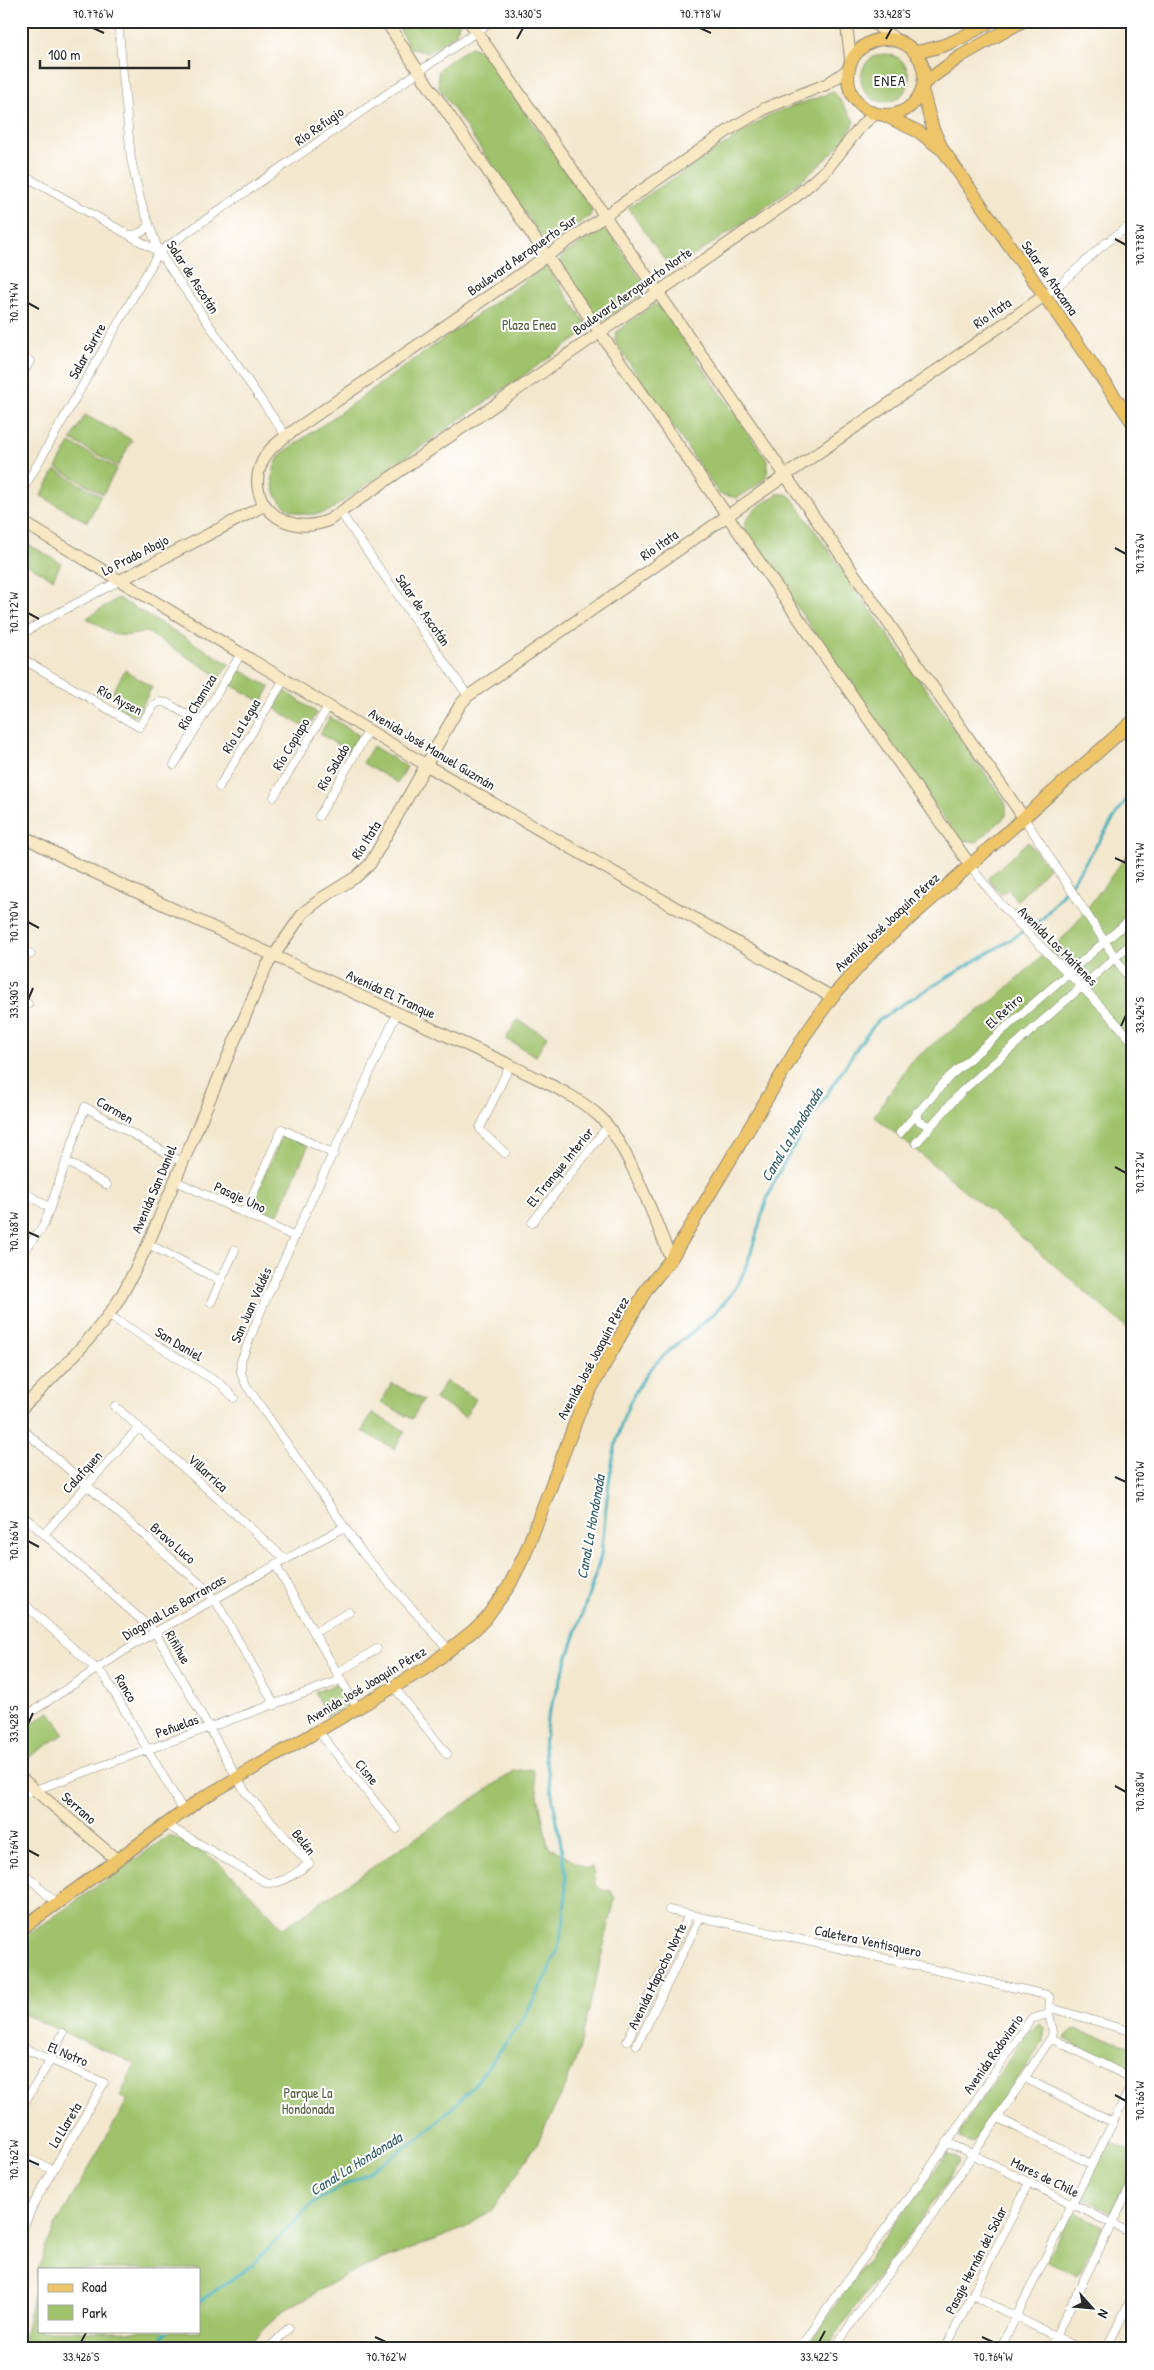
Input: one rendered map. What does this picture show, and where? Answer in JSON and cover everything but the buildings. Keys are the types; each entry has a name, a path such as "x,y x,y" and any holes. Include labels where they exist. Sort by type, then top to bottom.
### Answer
{"main road":[{"path":"914,52 931,50 952,43 991,21"},
{"path":"923,86 924,70 914,52 899,42 885,40 872,42 860,50 850,65 849,84 854,97 863,107 880,115 898,113 909,107 923,86 961,56 1023,21"},
{"name":"Salar de Atacama","path":"923,86 933,129 944,150 1133,423"},
{"name":"Salar de Atacama","path":"880,115 919,132 944,150"},
{"name":"Avenida José Joaquín Pérez","path":"21,1929 183,1810 236,1777 394,1687 450,1651 486,1618 517,1572 582,1405 646,1290 671,1259 801,1041 832,997 872,952 1133,721"}],"street":[{"name":"Salar de Ascotán","path":"118,21 131,159 140,199 159,252 286,436"},
{"path":"386,21 419,72 970,865"},
{"path":"469,21 1024,818 1133,985"},
{"name":"Río Refugio","path":"159,252 492,21"},
{"path":"846,21 850,65"},
{"path":"871,21 899,42"},
{"name":"Boulevard Aeropuerto Sur","path":"265,505 258,481 262,463 267,454 286,436 604,215 748,118 778,102 827,84 850,65"},
{"name":"Boulevard Aeropuerto Norte","path":"265,505 279,519 298,526 319,525 340,512 807,188 826,170 862,125 880,115"},
{"path":"21,174 159,252"},
{"name":"Río Itata","path":"274,955 303,913 322,898 356,877 370,864 460,705 468,696 1044,296 1102,246 1133,223"},
{"path":"130,236 142,232 149,225"},
{"name":"Salar Surire","path":"21,493 159,252"},
{"path":"21,376 30,361"},
{"name":"Lo Prado Abajo","path":"21,635 43,621 265,505"},
{"name":"Salar de Ascotán","path":"340,512 468,696"},
{"name":"Avenida José Manuel Guzmán","path":"21,521 242,652 426,765 832,997"},
{"name":"Río Chamiza","path":"174,766 242,652"},
{"name":"Río Aysen","path":"21,658 139,727 154,705 160,702 167,703 200,722"},
{"name":"Río La Legua","path":"219,786 285,678"},
{"name":"Río Copiapo","path":"274,797 329,705"},
{"name":"Río Salado","path":"319,816 370,730"},
{"name":"Avenida El Tranque","path":"21,835 74,863 510,1065 574,1098 595,1112 608,1126 632,1168 671,1259"},
{"name":"Avenida Los Maitenes","path":"970,865 1006,912 1081,986 1133,1042"},
{"name":"El Retiro","path":"900,1133 949,1077 1066,973 1133,917"},
{"path":"916,1143 929,1126 962,1092 1133,942"},
{"path":"21,948 31,954"},
{"name":"Avenida San Daniel","path":"21,1409 85,1343 108,1315 128,1283 148,1244 254,992 274,955"},
{"name":"San Juan Valdés","path":"397,1013 242,1355 241,1373 246,1385 264,1412 370,1562 450,1651"},
{"path":"505,1153 480,1128 510,1065"},
{"name":"Carmen","path":"21,1255 44,1225 85,1107 182,1162"},
{"path":"917,1112 921,1124 929,1126"},
{"name":"El Tranque Interior","path":"532,1222 608,1126"},
{"path":"245,1212 282,1129 334,1154"},
{"path":"66,1161 107,1185"},
{"name":"Pasaje Uno","path":"174,1180 295,1237"},
{"path":"21,1190 50,1208"},
{"path":"148,1244 221,1281"},
{"path":"211,1302 235,1250"},
{"name":"San Daniel","path":"108,1315 222,1385 234,1398"},
{"name":"Villarrica","path":"115,1406 285,1559"},
{"name":"Bravo Luco","path":"21,1428 206,1589 214,1599 275,1705"},
{"name":"Calafquen","path":"44,1534 139,1428"},
{"name":"Riñihue","path":"21,1514 155,1632 211,1727 236,1777"},
{"name":"Diagonal Las Barrancas","path":"21,1718 96,1667 155,1632 344,1527"},
{"path":"275,1564 357,1708"},
{"name":"Ranco","path":"21,1601 96,1667 107,1680 183,1810"},
{"path":"314,1633 349,1612"},
{"name":"Peñuelas","path":"21,1795 275,1705 339,1677 377,1649"},
{"path":"394,1687 447,1754"},
{"name":"Cisne","path":"318,1731 397,1829"},
{"name":"Belén","path":"165,1824 267,1883 276,1884 285,1880 309,1864 246,1793 236,1777"},
{"name":"Serrano","path":"21,1778 117,1860"},
{"path":"21,1870 57,1904"},
{"name":"Caletera Ventisquero","path":"669,1910 917,1964 1047,1995 1050,1998 1050,2011"},
{"path":"627,2041 689,1915"},
{"name":"Avenida Mapocho Norte","path":"637,2045 700,1918"},
{"path":"834,2349 866,2302 913,2244 1051,2038 1050,2011 1133,2032"},
{"name":"Avenida Rodoviario","path":"800,2349 832,2301 891,2223 1031,2020 1050,2011"},
{"path":"632,2030 642,2034"},
{"path":"21,2108 50,2061 64,2032"},
{"path":"1000,2349 1133,2080 1051,2038"},
{"name":"El Notro","path":"21,2047 104,2083"},
{"path":"1025,2078 1112,2122"},
{"name":"La Llareta","path":"21,2233 35,2201 104,2083"},
{"path":"998,2118 1092,2164"},
{"name":"Mares de Chile","path":"947,2142 1133,2234"},
{"path":"21,2156 53,2170"},
{"path":"1049,2349 1133,2182"},
{"name":"Pasaje Hernán del Solar","path":"945,2349 1028,2183"},
{"path":"972,2295 1081,2349"},
{"path":"1106,2349 1133,2295"},
{"path":"268,2349 290,2328"}],"green space":[{"path":"395,21 460,21 455,35 428,53 410,48"},
{"path":"471,47 484,52 592,209 590,216 554,241 544,241 439,88 438,72 443,65"},
{"path":"880,54 890,54 899,58 905,64 908,69 908,87 899,98 890,102 880,102 871,98 865,92 861,83 861,73 865,64 871,58"},
{"path":"833,92 854,121 844,139 826,159 774,202 672,270 628,208 771,114"},
{"path":"602,229 611,235 645,285 644,291 640,295 604,320 594,316 560,264 563,255"},
{"name":"Plaza Enea","path":"546,266 590,329 329,511 301,514 281,502 275,493 273,482 274,469 280,455"},
{"path":"654,304 661,307 767,460 768,467 764,479 737,498 719,494 615,342 616,332"},
{"path":"85,415 132,440 118,466 71,440"},
{"path":"70,443 117,468 103,494 56,468"},
{"path":"55,470 101,496 87,522 41,496"},
{"path":"777,494 786,494 792,498 1002,797 1006,805 1006,816 977,842 963,840 955,834 746,534 745,527 749,515"},
{"path":"21,540 61,563 53,579 21,561"},
{"path":"118,598 229,664 220,677 147,632 128,635 115,634 87,618"},
{"path":"125,670 152,687 137,715 132,715 117,707 122,699 112,693"},
{"path":"240,670 270,687 262,702 231,685"},
{"path":"285,691 317,713 307,729 274,708"},
{"path":"330,717 360,736 350,752 320,734"},
{"path":"373,746 407,767 398,783 363,763"},
{"path":"1028,842 1049,868 1017,901 1008,889 1001,895 988,878"},
{"path":"1133,847 1133,1333 1031,1245 874,1116 910,1063 938,1040 995,999 1070,931"},
{"path":"517,1020 547,1036 536,1056 506,1039"},
{"path":"283,1134 308,1146 276,1218 250,1206"},
{"path":"446,1381 476,1399 465,1417 435,1399"},
{"path":"392,1383 423,1400 412,1419 381,1402"},
{"path":"372,1413 405,1431 395,1449 362,1431"},
{"path":"338,1684 351,1703 327,1717 315,1692"},
{"path":"50,1712 64,1734 25,1760 21,1754 21,1731"},
{"name":"Parque La Hondonada","path":"533,1769 548,1846 585,1868 592,1867 595,1884 602,1890 611,1891 615,1899 579,2051 564,2089 535,2147 493,2209 465,2228 350,2273 283,2311 258,2334 247,2349 22,2349 38,2270 38,2332 200,2332 200,2268 39,2268 55,2227 127,2101 120,2096 135,2064 21,2013 21,1940 168,1836 202,1851 217,1862 283,1928 514,1771"},
{"path":"1040,2024 1044,2028 1044,2041 977,2137 972,2143 960,2138 961,2129 1028,2032"},
{"path":"1075,2030 1133,2046 1133,2067 1129,2073 1064,2039 1070,2032"},
{"path":"1108,2140 1133,2153 1133,2169 1110,2212 1078,2195"},
{"path":"947,2154 959,2159 959,2163 910,2234 826,2349 806,2349 849,2285"},
{"path":"1072,2210 1103,2226 1077,2276 1046,2260"}],"waterway":[{"name":"Canal La Hondonada","path":"200,2301 252,2265 314,2202 369,2172 418,2139 474,2085 522,2021 557,1952 563,1926 566,1893 565,1868 544,1748 547,1719 601,1555 614,1453 620,1428 629,1404 641,1382 657,1362 713,1314 723,1304 740,1280 775,1180 816,1110 861,1042 876,1023 896,1008 1015,937 1043,918 1075,878 1133,789"},
{"name":"Canal La Hondonada","path":"157,2349 166,2332"}],"district":[{"name":"ENEA","path":"890,81"}]}
